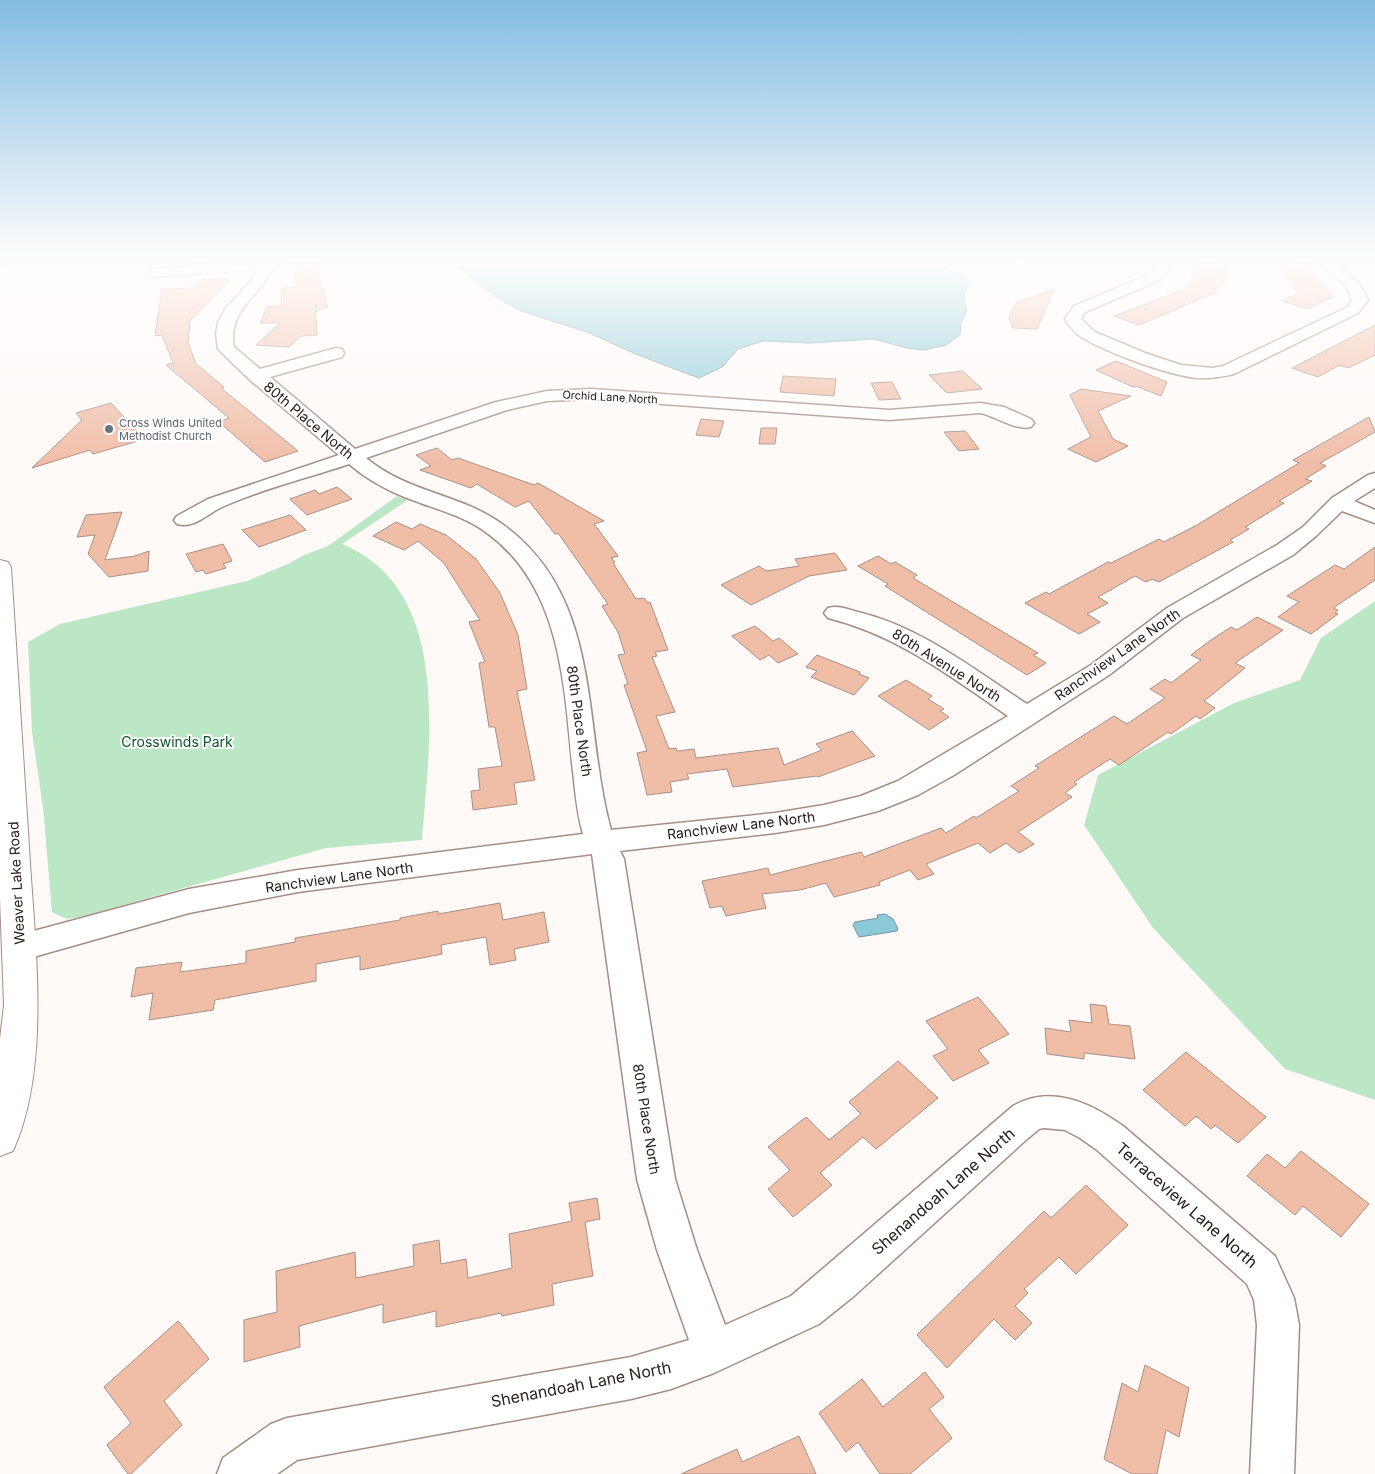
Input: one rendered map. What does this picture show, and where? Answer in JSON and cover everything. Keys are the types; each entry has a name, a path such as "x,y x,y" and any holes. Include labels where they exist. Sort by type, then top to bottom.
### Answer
{"main road":[{"name":"Weaver Lake Road","path":"0,567 21,1005 14,1079 0,1138"}],"street":[{"name":"80th Place North","path":"223,330 222,336 226,349 352,456 388,483 471,515 496,529 515,546 534,568 552,599 563,626 572,661 595,826 609,859 656,1179 678,1250 714,1352"},
{"path":"1082,330 1089,335 1200,375 1221,373 1313,330"},
{"path":"256,376 336,353"},
{"name":"Orchid Lane North","path":"184,520 215,502 502,406 548,396 569,394 889,415 980,408 998,411 1025,423"},
{"name":"Ranchview Lane North","path":"19,948 189,901 216,896 349,874 602,842 775,823 824,815 868,804 908,788 944,768 1100,670 1175,613 1285,550 1310,531 1340,502 1375,479"},
{"path":"1340,502 1375,517"},
{"name":"80th Avenue North","path":"836,613 861,617 906,638 1026,716"},
{"name":"Terraceview Lane North","path":"1033,1114 1060,1113 1085,1120 1110,1138 1261,1270 1274,1298 1278,1325 1272,1474"},
{"name":"Shenandoah Lane North","path":"239,1474 288,1440 323,1432 630,1378 671,1368 714,1352 805,1310 840,1282 1014,1127 1033,1114"}],"green space":[{"name":"Crosswinds Park","path":"397,496 408,500 342,544 378,566 403,596 418,633 427,673 429,716 422,840 326,848 84,916 67,919 52,912 43,808 32,732 28,642 60,624 247,581 328,546"},
{"path":"1375,601 1375,1100 1285,1069 1153,928 1084,825 1098,775 1234,703 1300,680 1321,638"}],"water":[{"path":"580,330 960,330 960,335 946,345 924,350 907,348 874,339 811,343 763,341 738,349 722,367 699,378 638,355"},
{"path":"885,914 893,919 898,929 897,931 859,937 853,925 855,922 878,918 877,915"}],"building":[{"path":"156,330 189,330 188,343 196,364 224,387 221,388 298,451 265,462 219,422 229,418 166,365 173,363 162,335 155,336"},
{"path":"273,330 317,330 317,335 301,336 289,347 256,345"},
{"path":"1366,330 1375,330 1375,355 1348,368 1340,365 1318,377 1292,368"},
{"path":"1116,361 1167,382 1161,396 1136,386 1133,387 1096,370"},
{"path":"963,371 982,389 947,393 929,375"},
{"path":"783,376 836,379 834,396 780,392"},
{"path":"892,382 901,399 879,400 871,383"},
{"path":"1081,389 1131,396 1098,411 1113,439 1128,446 1096,462 1068,449 1091,437 1070,395"},
{"name":"Cross Winds United Methodist Church","path":"111,403 145,439 93,454 90,450 32,468 82,420 76,413"},
{"path":"1369,417 1375,432 1320,463 1326,466 1305,479 1312,481 1279,501 1284,503 1245,527 1249,529 1230,540 1233,542 1159,582 1152,579 1146,582 1135,576 1098,597 1108,603 1087,614 1100,622 1079,634 1025,603 1046,592 1049,594 1108,562 1111,563 1159,539 1164,542 1197,525 1299,463 1293,460"},
{"path":"701,419 724,421 719,437 696,435"},
{"path":"761,428 777,428 775,444 759,444"},
{"path":"965,431 979,449 959,451 944,432"},
{"path":"437,448 452,460 458,458 534,485 538,483 604,521 594,524 618,556 611,558 615,562 613,563 636,599 644,598 648,603 650,602 668,650 655,652 657,656 652,657 675,712 656,716 669,749 676,748 677,751 694,749 696,758 778,748 784,765 822,750 816,744 852,731 875,756 818,777 733,787 727,769 687,774 689,779 670,782 672,792 647,795 637,753 647,751 624,685 628,684 618,655 625,654 618,632 602,606 608,604 558,533 555,534 529,501 515,507 477,484 471,488 420,470 431,466 416,455"},
{"path":"337,487 352,499 307,515 290,499 315,490 319,494"},
{"path":"122,512 105,560 135,556 149,551 148,571 109,577 88,554 95,535 77,537 86,515"},
{"path":"290,515 306,530 259,547 242,530"},
{"path":"396,522 412,529 420,524 446,535 476,559 500,593 518,635 527,689 517,691 535,780 514,783 517,804 473,810 471,791 480,790 478,769 502,766 495,727 489,727 479,663 485,662 469,622 480,620 444,563 418,541 404,550 373,536"},
{"path":"223,544 232,561 223,564 226,568 206,574 203,570 196,572 186,554"},
{"path":"1375,547 1375,580 1333,608 1338,610 1335,613 1338,614 1311,634 1278,617 1299,602 1287,596 1335,565 1344,569"},
{"path":"835,553 847,570 809,576 751,605 721,585 759,566 766,571 799,566 795,559"},
{"path":"878,556 891,564 895,562 917,575 913,578 1038,653 1033,655 1046,663 1027,675 885,586 888,584 858,566"},
{"path":"1257,617 1283,630 1235,663 1245,668 1204,701 1215,708 1200,719 1196,716 1171,734 1168,732 1119,765 1110,759 1074,782 1077,784 1065,793 1072,797 1018,832 1034,844 1019,853 1006,843 990,853 978,843 926,864 934,874 918,880 910,870 879,882 880,885 834,897 826,883 800,890 762,894 766,908 726,916 722,906 710,908 702,881 768,868 770,875 861,852 864,857 941,828 946,833 974,816 976,818 1019,791 1011,786 1039,768 1035,766 1114,716 1127,724 1165,698 1150,689 1165,679 1171,683 1201,660 1191,655 1231,627 1237,630"},
{"path":"755,626 773,641 779,638 798,654 778,663 769,655 760,660 732,636"},
{"path":"817,655 860,672 859,674 869,678 854,695 811,677 817,671 806,667"},
{"path":"906,680 932,696 928,699 944,709 940,711 949,717 929,730 878,696"},
{"path":"500,903 503,920 544,912 549,942 514,949 516,960 490,965 486,937 441,945 442,954 360,970 360,956 316,964 316,981 215,1000 213,1010 149,1020 153,993 131,997 136,968 182,962 180,972 246,963 246,951 295,942 295,938 400,920 400,918 438,911 438,914"},
{"path":"978,997 1009,1034 978,1050 989,1063 953,1081 933,1056 948,1049 926,1021"},
{"path":"1090,1004 1106,1006 1109,1024 1130,1026 1135,1059 1084,1053 1084,1059 1047,1054 1045,1028 1071,1032 1069,1020 1092,1023"},
{"path":"1186,1052 1266,1117 1238,1143 1215,1125 1211,1129 1196,1116 1185,1126 1143,1090"},
{"path":"898,1061 938,1098 876,1149 863,1137 820,1173 832,1185 793,1217 768,1189 790,1170 768,1147 806,1117 829,1140 861,1114 849,1102"},
{"path":"1301,1151 1369,1204 1341,1237 1303,1206 1295,1215 1247,1176 1267,1154 1285,1168"},
{"path":"1086,1185 1128,1225 1076,1274 1059,1257 1024,1289 1028,1293 1015,1306 1032,1323 1015,1340 994,1319 947,1368 917,1335 1044,1211 1051,1218"},
{"path":"597,1198 600,1219 585,1222 593,1276 552,1284 554,1305 502,1316 501,1313 436,1327 436,1311 383,1323 383,1304 299,1326 300,1347 244,1362 244,1320 277,1312 276,1271 355,1252 356,1278 414,1266 413,1245 439,1240 441,1264 466,1259 468,1278 512,1268 509,1234 572,1221 569,1203"},
{"path":"178,1321 209,1359 164,1401 182,1425 131,1474 128,1474 107,1445 131,1423 104,1387"},
{"path":"1145,1365 1189,1388 1179,1437 1166,1430 1157,1474 1132,1474 1104,1459 1122,1383 1138,1392"},
{"path":"925,1372 944,1397 929,1409 952,1438 910,1474 880,1474 858,1442 846,1452 819,1413 862,1379 883,1407"},
{"path":"799,1436 816,1474 681,1474 737,1449 742,1462"}],"place":[{"name":"Cross Winds United Methodist Church","path":"109,429"}]}
